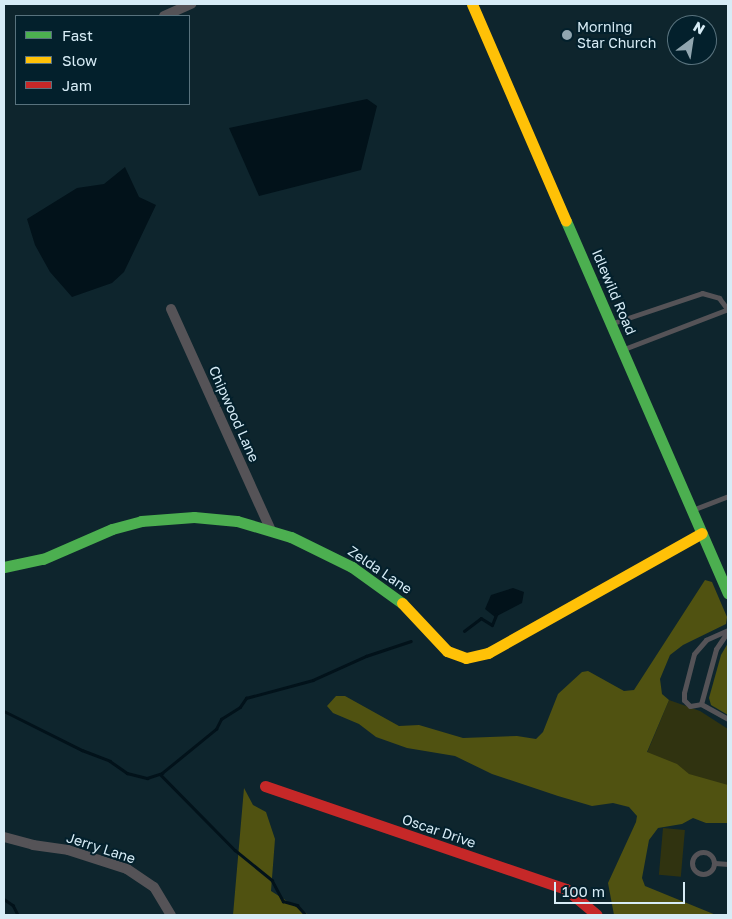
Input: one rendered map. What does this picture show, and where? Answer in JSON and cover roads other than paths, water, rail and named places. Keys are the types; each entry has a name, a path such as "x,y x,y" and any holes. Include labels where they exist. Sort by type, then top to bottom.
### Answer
{"street":[{"path":"166,15 191,4"},
{"name":"Idlewild Road","path":"472,4 728,593"},
{"name":"Chipwood Lane","path":"171,309 271,530"},
{"name":"Zelda Lane","path":"4,567 43,559 112,529 157,518 211,518 271,530 359,572 406,606 447,651 466,658 488,653 702,534"},
{"name":"Oscar Drive","path":"265,786 566,889 597,915"},
{"name":"Jerry Lane","path":"4,837 33,845 68,850 127,869 154,886 171,915"}],"lane":[{"path":"612,323 702,293 719,298 728,310 622,350"},
{"path":"692,510 728,496"},
{"path":"728,631 706,640 694,654 683,697 690,706 701,704 728,719"},
{"path":"701,704 716,649 728,631"},
{"path":"715,863 703,874 694,870 691,861 696,854 703,852 715,863 728,864"}],"waterway":[{"path":"464,631 481,618 492,625 496,615"},
{"path":"4,711 82,750 110,761 127,773 147,778 162,773 216,729 221,719 240,707 246,698 313,680 366,656 411,641"},
{"path":"160,774 235,850 272,880 283,901 297,905 306,915"},
{"path":"4,899 13,905 18,915"}],"place":[{"name":"Morning Star Church","path":"567,35"}]}
